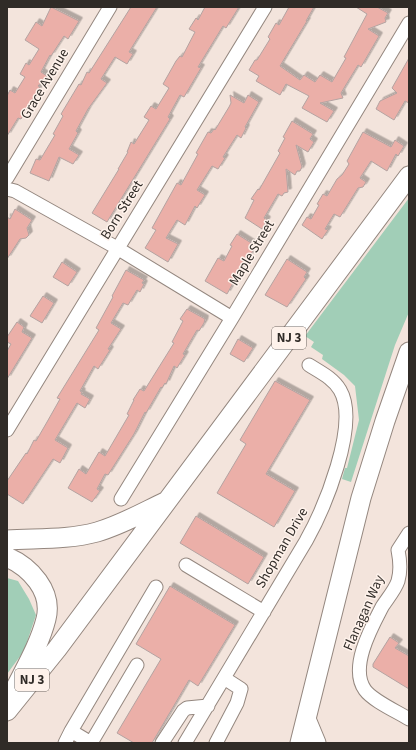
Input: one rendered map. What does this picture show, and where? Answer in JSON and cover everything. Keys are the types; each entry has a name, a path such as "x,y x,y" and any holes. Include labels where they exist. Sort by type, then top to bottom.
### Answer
{"highway":[{"name":"NJ 3","path":"7,711 57,649 409,176"},
{"path":"300,743 361,498 384,421 409,352"},
{"path":"7,540 74,536 95,532 119,524 168,500"},
{"path":"7,557 22,564 34,576 43,590 47,605 46,618 40,636 7,707"},
{"path":"306,719 316,743"}],"street":[{"name":"Grace Avenue","path":"7,178 110,7"},
{"name":"Born Street","path":"7,430 265,7"},
{"name":"Maple Street","path":"121,499 232,318 409,23"},
{"path":"7,189 15,191 117,248 232,318"},
{"name":"Shopman Drive","path":"185,743 315,526 334,477 342,445 346,413 343,397 340,390 331,379 309,365"},
{"name":"Flanagan Way","path":"409,533 398,550 406,562 398,581 382,608 364,646 359,662 359,676 365,690 409,719"},
{"path":"186,565 264,612"},
{"path":"64,743 156,588"},
{"path":"71,731 91,743 137,665"},
{"path":"216,743 237,703 241,689 224,678"},
{"path":"162,743 182,711 187,708 208,706"}],"green space":[{"path":"409,198 409,312 395,345 351,482 342,479 345,468 347,468 359,420 355,386 344,375 322,359 323,355 311,347 314,342 305,336"},
{"path":"7,578 18,581 29,599 36,615 24,651 7,674"}],"building":[{"path":"51,7 79,21 68,39 64,36 51,56 50,55 41,72 47,76 38,86 40,87 21,119 18,118 7,136 7,96 10,90 15,93 25,77 20,74 26,63 29,65 39,49 25,40 36,22 42,26"},
{"path":"131,7 157,7 129,52 133,54 127,64 115,57 101,79 107,83 88,109 76,131 78,133 69,149 79,155 73,164 59,157 49,181 30,173 36,159 40,160 55,135 53,134 63,116 61,114 79,84 81,85 87,72 89,73"},
{"path":"205,7 239,7 226,28 223,26 198,67 201,68 184,97 180,95 168,117 170,119 107,222 92,213 119,169 128,152 131,142 134,144 149,120 144,117 151,106 156,109 169,88 163,84 176,61 180,56 182,57 195,32 189,29 196,18 198,20"},
{"path":"289,7 314,7 280,66 300,80 304,75 315,82 320,75 332,82 346,58 344,57 367,14 356,7 377,7 388,13 385,18 386,22 368,29 379,36 361,67 358,65 341,93 343,98 320,103 334,111 327,122 302,108 309,96 286,84 280,95 256,81 259,76 249,70 270,39 268,37 276,23 279,25"},
{"path":"409,58 409,103 405,101 394,120 376,109 380,101 397,93 392,88"},
{"path":"230,95 244,103 248,95 259,102 245,127 246,128 241,138 237,135 223,157 225,158 218,169 212,166 197,190 205,195 197,208 195,206 185,225 177,220 166,238 178,244 168,262 145,248 156,230 152,228 177,183 181,185 208,132 211,133 214,129 215,130 229,107 231,103"},
{"path":"292,121 313,134 310,139 314,142 308,152 296,145 302,167 295,175 286,169 288,192 284,193 282,196 278,194 264,218 267,220 262,229 245,218 254,200 251,199 258,189 259,190 280,153 278,151 285,138 283,137"},
{"path":"363,132 391,147 395,140 404,146 398,156 396,154 387,171 371,161 360,178 366,182 363,187 358,188 340,217 334,214 325,229 328,230 322,239 302,225 307,217 311,219 323,194 327,196 337,179 342,175 349,164 347,161"},
{"path":"15,209 32,220 27,228 29,235 26,238 20,239 7,259 7,217 10,219"},
{"path":"237,234 256,246 249,257 248,256 227,294 205,281 218,258 224,261 232,246 230,245"},
{"path":"287,259 307,272 304,277 306,279 287,307 265,295"},
{"path":"62,262 77,272 68,286 53,277"},
{"path":"126,270 144,280 142,283 144,284 140,292 137,290 128,305 123,303 111,323 121,329 108,349 110,350 98,369 94,366 80,391 82,392 81,394 90,399 85,408 77,403 55,440 68,448 60,463 53,459 23,504 7,494 7,481 26,453 27,454 34,440 36,441 60,399 57,398 99,330 96,328"},
{"path":"43,296 54,303 42,323 30,316"},
{"path":"187,309 205,319 204,323 199,331 197,330 183,354 185,355 177,368 174,366 166,384 165,383 162,388 161,387 146,413 145,412 134,434 108,475 105,474 97,489 100,491 92,502 68,488 79,469 86,474 99,452 105,456 129,415 127,414 133,400 140,389 144,391 174,343 172,342 183,321 180,319"},
{"path":"17,322 24,327 22,332 32,338 7,379 7,351 11,344 7,342 7,337"},
{"path":"238,339 253,348 244,362 230,354"},
{"path":"275,381 310,400 266,474 295,491 274,527 217,493 246,444 240,440"},
{"path":"196,516 264,557 248,584 180,543"},
{"path":"170,586 235,625 198,686 189,680 152,743 134,743 117,733 161,659 136,644"},
{"path":"390,637 399,643 395,648 409,656 409,689 373,667 373,664"}]}
